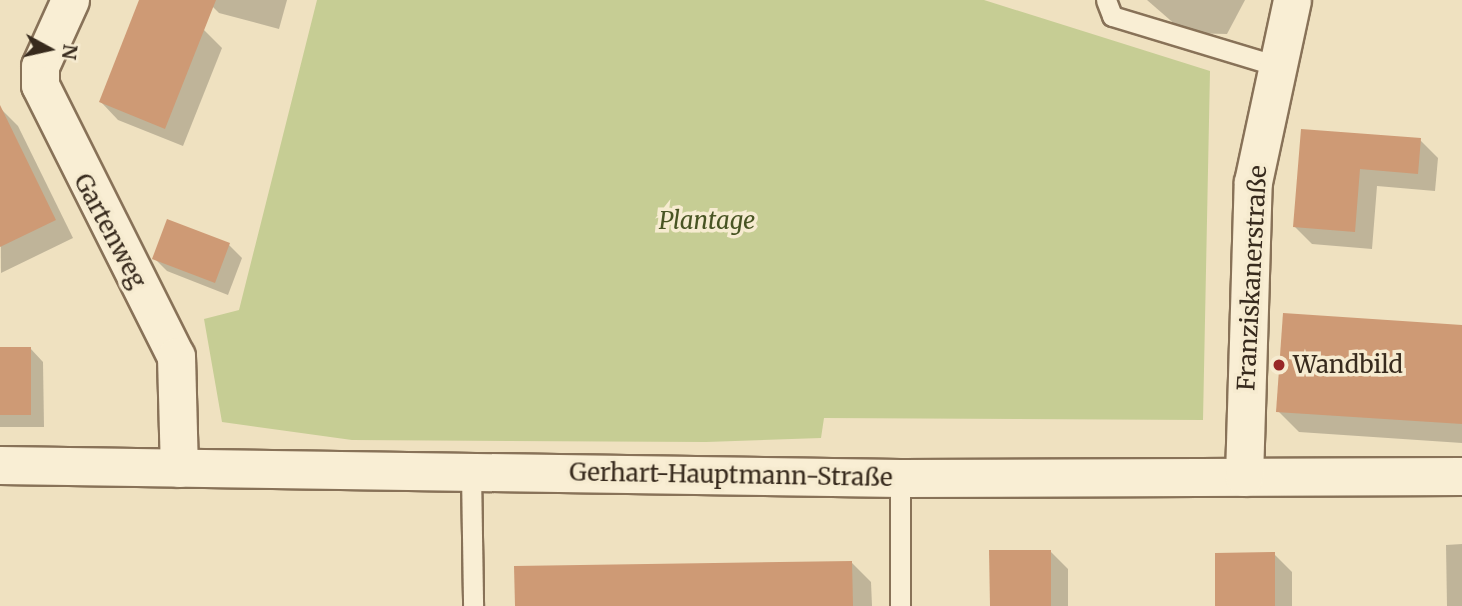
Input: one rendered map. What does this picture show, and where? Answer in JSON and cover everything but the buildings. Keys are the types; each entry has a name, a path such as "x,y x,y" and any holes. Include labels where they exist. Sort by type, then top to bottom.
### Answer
{"street":[{"name":"Gartenweg","path":"70,0 40,66 48,111 176,356 179,468"},
{"name":"Franziskanerstraße","path":"1244,477 1252,182 1274,65 1292,0"},
{"name":"Gerhart-Hauptmann-Straße","path":"0,465 900,478 1462,476"}],"lane":[{"path":"1106,0 1112,16 1274,65"},
{"path":"471,471 473,606"},
{"path":"900,478 900,606"}],"green space":[{"name":"Plantage","path":"317,0 984,0 1210,71 1203,420 824,418 821,438 706,442 352,440 222,422 204,319 239,310"}],"place":[{"name":"Wandbild","path":"1279,365"}]}
